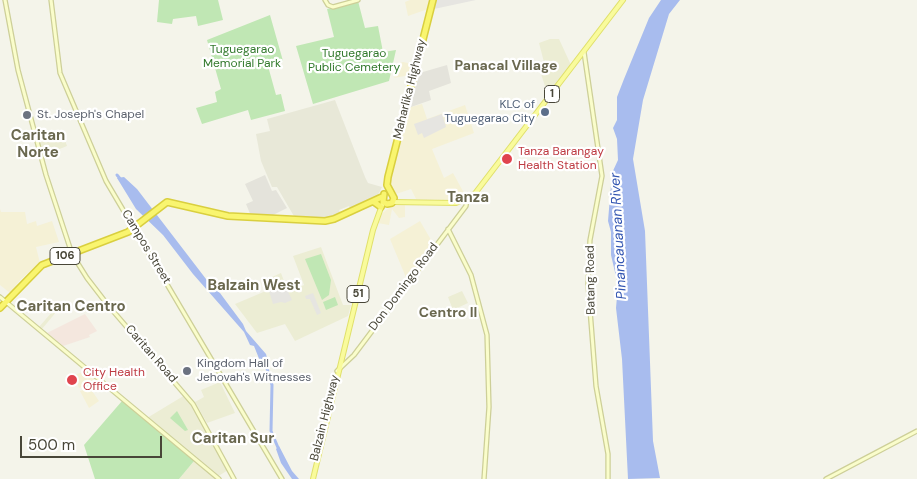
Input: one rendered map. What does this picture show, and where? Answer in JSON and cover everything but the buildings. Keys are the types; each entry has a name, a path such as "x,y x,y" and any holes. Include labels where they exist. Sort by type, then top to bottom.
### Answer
{"highway":[{"name":"Maharlika Highway","path":"387,200 388,178 433,0"},
{"name":"106","path":"0,308 23,281 39,267 135,228 167,202 174,202 228,216 325,221 374,202 387,200"}],"main road":[{"name":"Caritan Road","path":"5,0 18,70 46,175 72,254 89,282 193,404 234,479"},
{"name":"Campos Street","path":"51,0 60,73 106,181 282,479"},
{"path":"325,0 328,5 333,7 358,0"},
{"name":"1","path":"467,200 480,187 623,0"},
{"name":"Batang Road","path":"584,52 602,176 590,240 588,284 596,378 608,454 608,479"},
{"path":"387,200 456,203 467,200"},
{"name":"51","path":"379,214 387,200"},
{"name":"51","path":"379,214 387,200"},
{"name":"Don Domingo Road","path":"338,371 354,355 466,206 467,200"},
{"name":"Balzain Highway","path":"312,479 379,214"},
{"path":"448,229 471,275 487,335 490,407 484,479"},
{"path":"0,297 219,479"},
{"path":"826,479 917,431"}],"shaded area":[{"path":"410,0 430,0 428,9 408,16 405,2"},
{"path":"436,0 476,0 434,9"},
{"path":"550,39 559,39 571,65 548,95 539,68 545,66 539,43"},
{"path":"400,63 413,64 410,75 394,78"},
{"path":"447,65 451,83 429,91 431,100 408,108 416,74"},
{"path":"335,100 368,183 382,187 377,197 351,210 349,206 339,210 341,214 326,220 295,218 277,187 272,187 261,161 256,134 270,131 267,119"},
{"path":"422,104 427,119 465,105 474,133 432,149 444,178 453,173 464,193 452,200 416,199 411,189 396,194 390,185 407,108"},
{"path":"442,114 446,127 424,138 422,133 418,135 414,124"},
{"path":"63,135 67,146 42,156 39,142"},
{"path":"265,175 272,191 276,190 287,208 271,216 251,216 246,204 253,201 245,184"},
{"path":"393,205 405,205 405,217 399,218 392,209 389,225 378,223 380,215"},
{"path":"0,209 1,212 25,212 27,224 36,221 37,226 52,221 59,242 36,247 40,263 21,279 10,293 0,285"},
{"path":"420,221 434,245 407,280 390,239"},
{"path":"321,247 343,305 351,305 348,316 295,341 285,324 257,333 235,304 273,288 270,278 281,273 288,292 304,285 293,256"},
{"path":"285,285 292,300 273,304 269,291"},
{"path":"462,291 468,303 453,310 448,297"},
{"path":"313,293 321,313 317,315 310,299 306,299 305,296"},
{"path":"51,306 57,311 42,329 39,327 52,312 48,309"},
{"path":"85,314 97,331 89,335 90,337 63,346 47,333"},
{"path":"86,371 94,378 93,384 79,388 74,375"},
{"path":"220,382 235,413 207,423 195,402 204,397 201,390"},
{"path":"90,388 99,401 89,408 80,391"},
{"path":"185,395 228,470 217,477 147,418"},
{"path":"194,461 216,479 179,479"}],"green space":[{"path":"159,0 218,0 223,20 198,26 196,16 173,19 172,24 157,22"},
{"name":"Tuguegarao Public Cemetery","path":"358,1 365,28 378,26 383,52 396,50 389,81 313,104 296,46 334,37 327,9"},
{"name":"Tuguegarao Memorial Park","path":"270,15 283,61 268,66 276,95 281,94 285,111 251,120 248,110 202,124 196,108 217,102 215,92 221,89 207,40"},
{"path":"321,254 331,280 329,295 322,300 305,259"},
{"path":"335,297 338,305 326,310 323,302"},
{"path":"122,401 194,461 179,479 95,479 84,445"},
{"path":"177,411 188,430 185,431 170,418"}],"water":[{"name":"Pinancauanan River","path":"661,0 680,0 669,14 643,100 633,159 645,231 653,441 660,478 628,479 622,359 616,308 618,285 611,255 611,232 608,221 612,173 618,160 617,139 613,128 617,120 617,97 649,18"},
{"path":"124,177 137,189 206,279 220,293 246,331 266,354 268,362 265,365 262,366 254,346 250,345 244,332 193,274 163,235 136,209 117,178"},
{"path":"279,446 292,471 299,479 292,479 281,463 276,449"}],"waterway":[{"path":"117,175 122,181"},
{"path":"265,362 272,385 271,431 279,450"}],"place":[{"name":"KLC of Tuguegarao City","path":"545,112"},
{"name":"St. Joseph's Chapel","path":"27,115"},
{"name":"Tanza Barangay Health Station","path":"507,159"},
{"name":"Kingdom Hall of Jehovah's Witnesses","path":"187,371"},
{"name":"City Health Office","path":"72,380"}],"district":[{"name":"Panacal Village","path":"506,66"},
{"name":"Caritan Norte","path":"38,144"},
{"name":"Tanza","path":"468,198"},
{"name":"Balzain West","path":"254,286"},
{"name":"Caritan Centro","path":"71,307"},
{"name":"Centro II","path":"448,313"},
{"name":"Caritan Sur","path":"233,439"}]}
